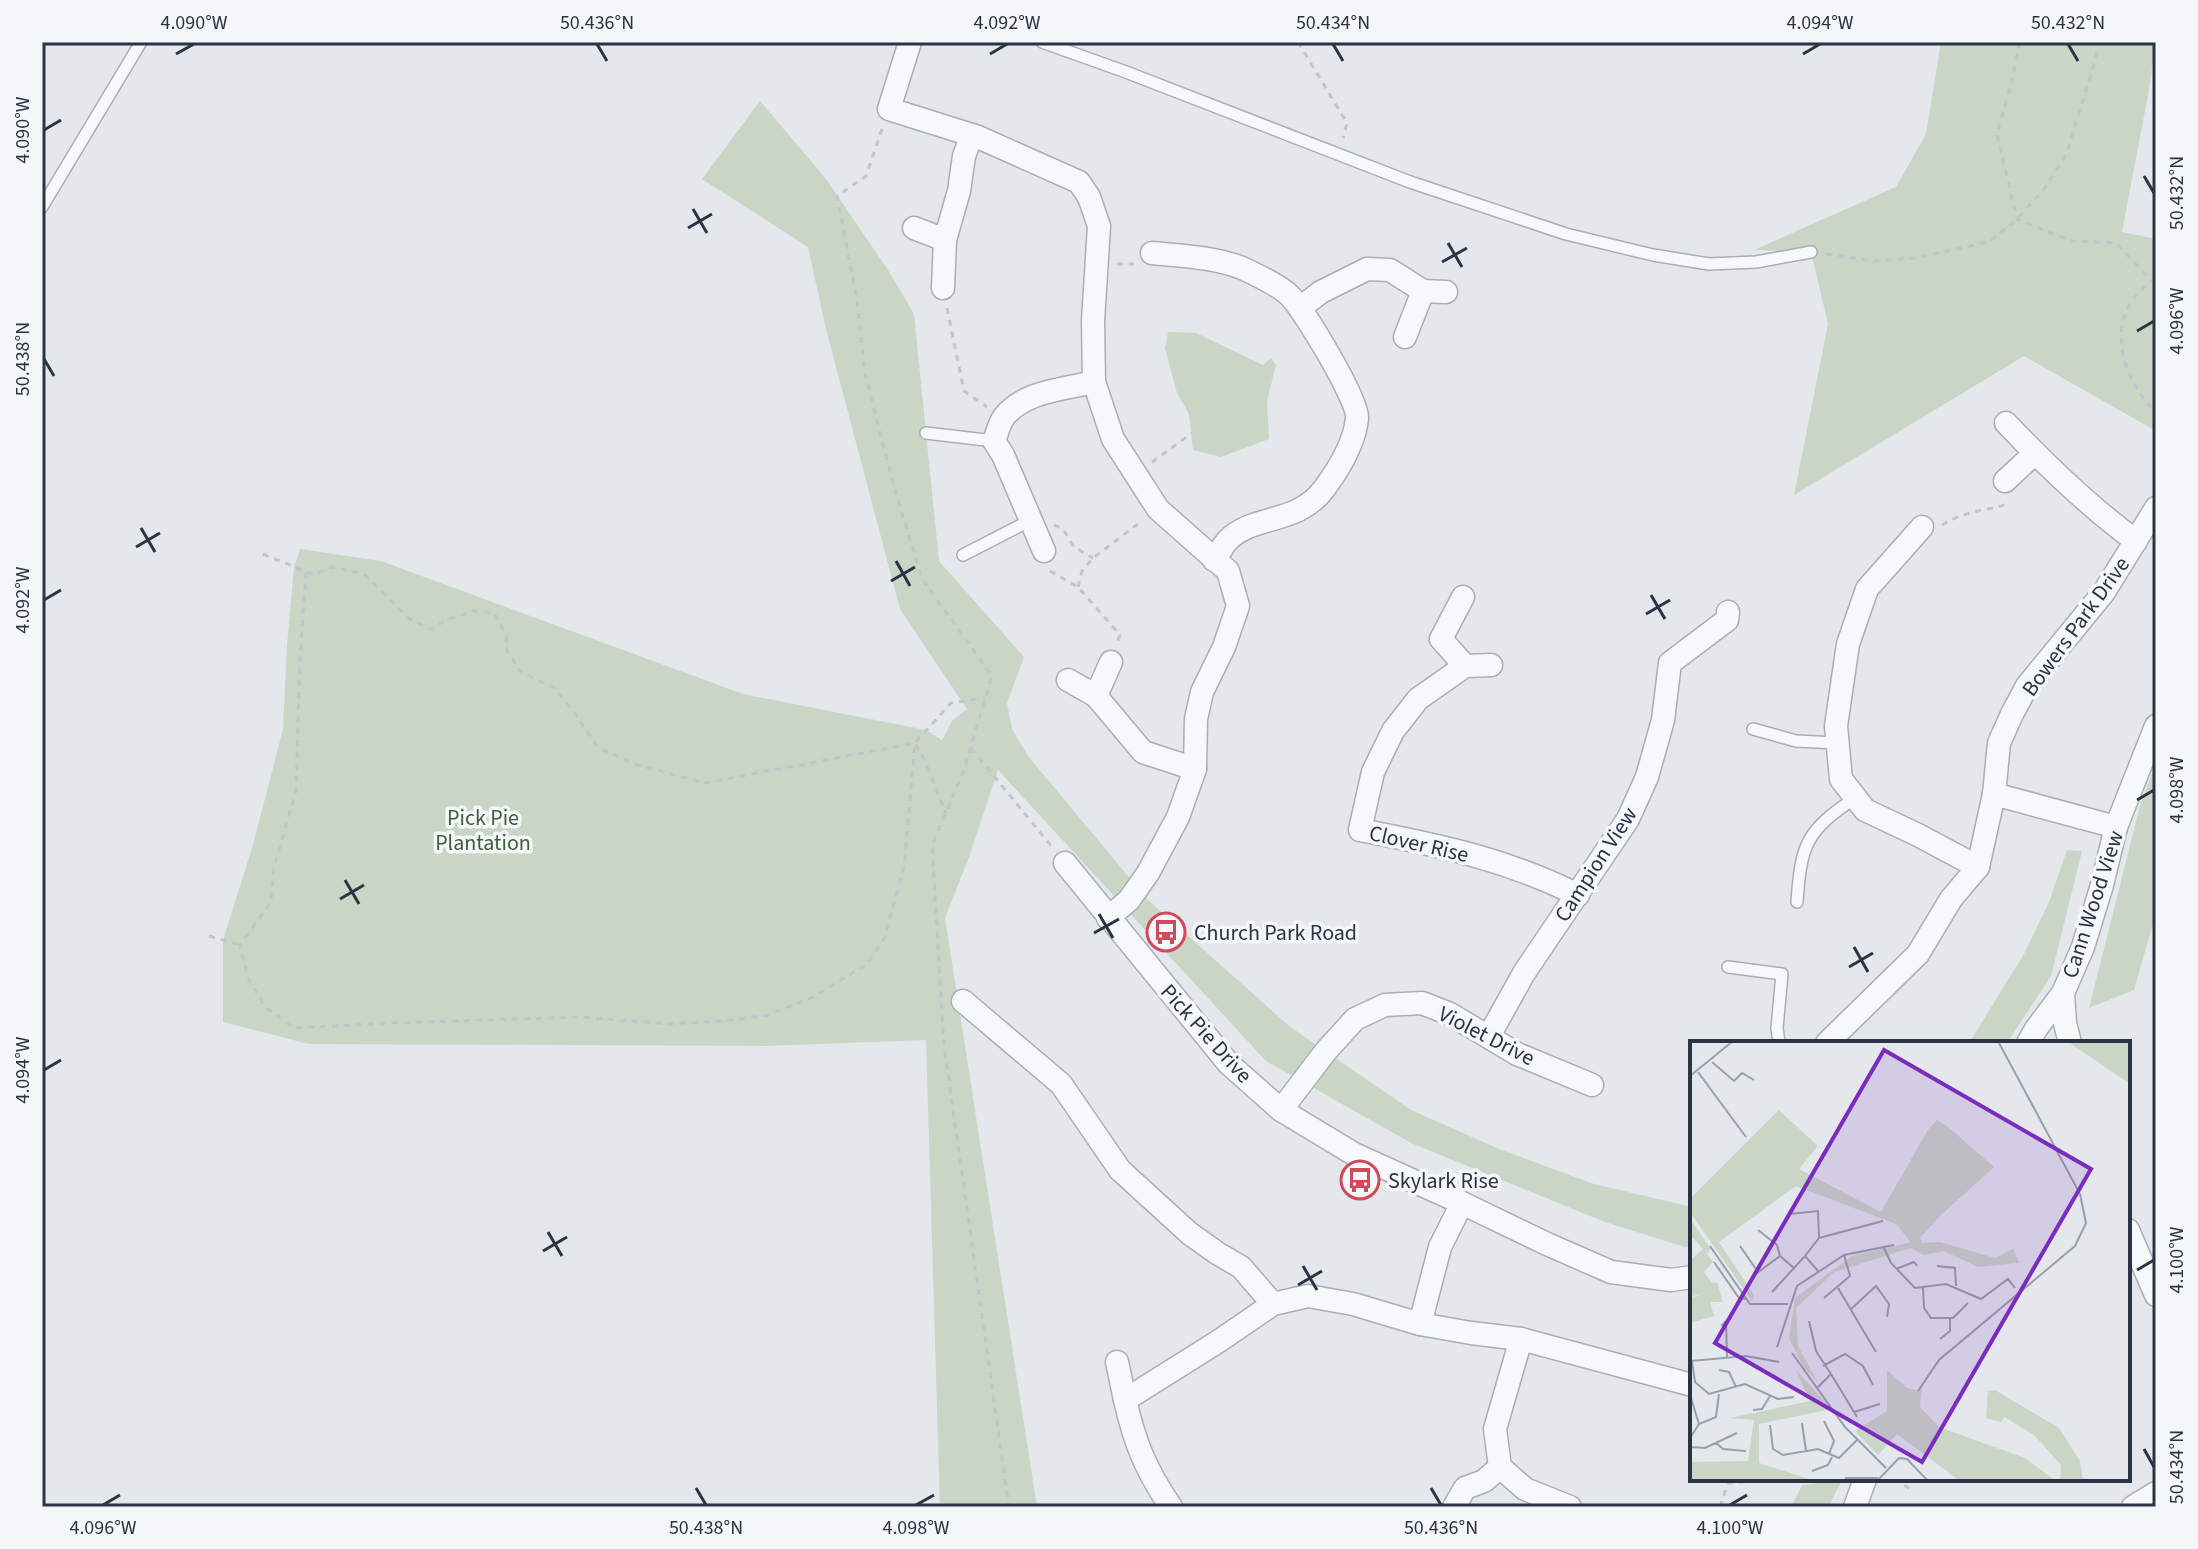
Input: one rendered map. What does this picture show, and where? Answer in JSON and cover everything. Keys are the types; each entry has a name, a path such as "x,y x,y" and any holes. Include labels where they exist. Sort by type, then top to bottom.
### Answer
{"street":[{"path":"910,42 889,109 972,135 1079,182 1089,197 1099,226 1093,321 1094,382 1113,439 1158,509 1228,571 1238,606 1232,652 1202,692 1196,719 1195,769 1178,817 1148,873 1129,900 1108,918"},
{"path":"943,288 945,240 959,191 964,156 972,135"},
{"path":"914,228 945,240"},
{"path":"1152,253 1219,260 1245,269 1287,293 1300,308 1343,378 1358,415 1351,442 1323,490 1305,508 1247,527 1228,539 1214,560"},
{"path":"1300,308 1321,292 1367,269 1390,270 1423,291 1446,292"},
{"path":"1405,337 1423,291"},
{"path":"1044,551 1003,455 994,441 1003,418 1017,406 1039,394 1094,382"},
{"path":"2006,423 2102,516 2136,541"},
{"path":"2005,481 2035,453"},
{"name":"Bowers Park Drive","path":"1829,1041 1918,954 1951,899 1978,867 1994,794 1999,743 2027,686 2104,592 2156,508"},
{"path":"1922,527 1867,589 1848,644 1836,726 1841,779 1865,810 1978,867"},
{"path":"1463,597 1441,639 1465,666 1491,665"},
{"name":"Campion View","path":"1489,1036 1524,973 1628,819 1647,777 1663,720 1670,663 1727,620 1728,612"},
{"path":"1096,696 1111,662"},
{"name":"Clover Rise","path":"1465,666 1418,699 1393,731 1373,772 1360,830 1449,847 1520,870 1578,895"},
{"path":"1068,680 1096,696 1143,752 1195,769"},
{"name":"Cann Wood View","path":"2029,1041 2063,993 2083,947 2116,827 2156,726"},
{"path":"1994,794 2116,827"},
{"name":"Pick Pie Drive","path":"1065,863 1229,1064 1281,1110 1354,1154 1611,1272 1671,1280 1690,1277"},
{"name":"Cann Wood View","path":"2063,993 2070,1041"},
{"path":"963,1001 1061,1084 1120,1170 1189,1233 1241,1267 1273,1304"},
{"name":"Violet Drive","path":"1281,1110 1355,1019 1385,1005 1422,1003 1450,1014 1517,1054 1592,1085"},
{"path":"1420,1324 1440,1247 1462,1203"},
{"path":"2130,1235 2156,1295"},
{"path":"1125,1400 1273,1304 1308,1296 1353,1304 1420,1324 1521,1339 1690,1384"},
{"path":"1521,1339 1495,1429 1500,1467 1525,1489 1570,1507"},
{"path":"1117,1362 1133,1435 1150,1477 1171,1507"},
{"path":"1454,1507 1465,1488 1484,1481 1500,1467"},
{"path":"1855,1507 1865,1481"},
{"path":"2133,1507 2156,1493"}],"lane":[{"path":"42,207 141,42"},
{"path":"1042,42 1410,182 1566,234 1653,255 1709,264 1756,262 1811,252"},
{"path":"926,433 994,441"},
{"path":"963,555 1031,520"},
{"path":"1753,729 1796,741 1837,743"},
{"path":"1797,902 1804,848 1818,827 1855,798"},
{"path":"1728,967 1782,974 1779,1041"}],"path":[{"path":"1298,42 1347,123 1339,154"},
{"path":"2017,219 1997,134 2020,42"},
{"path":"1811,252 1874,261 1915,258 1989,242 2017,219 2044,189 2066,155 2096,58 2098,42"},
{"path":"889,109 866,176 837,196 857,300 865,374 922,579 992,676 964,770 932,845 944,1046 1009,1507"},
{"path":"2017,219 2072,241 2116,243 2154,280 2133,300 2124,319 2119,345 2137,392 2156,412"},
{"path":"1098,264 1150,264 1152,253"},
{"path":"943,288 964,391 1003,418"},
{"path":"1136,474 1192,433"},
{"path":"1922,527 1931,532 1950,520 2005,505 2015,494 2005,481"},
{"path":"1078,587 1082,571 1093,558 1158,509"},
{"path":"1031,520 1044,520 1063,529 1074,547 1093,558"},
{"path":"1044,551 1042,566 1078,587 1120,635 1111,662"},
{"path":"263,554 314,575 332,567 364,574 410,619 431,629 446,620 474,611 494,613 506,634 507,650 520,671 554,688 598,748 637,765 705,783 915,743"},
{"path":"306,572 296,791 274,867 271,902 240,945 248,978 265,1007 294,1028 581,1017 667,1024 724,1021 768,1015 813,997 867,964 884,939 904,867 915,743 951,703 985,698"},
{"path":"915,743 946,813"},
{"path":"971,747 1065,863"},
{"path":"209,936 240,945"},
{"path":"1720,1507 1729,1481"},
{"path":"1897,1481 1914,1491"}],"green space":[{"path":"1941,42 2156,42 2122,232 2156,239 2156,431 2024,356 1794,495 1828,324 1811,252 1754,250 1896,187 1926,134"},
{"name":"Pick Pie Plantation","path":"760,101 826,179 888,270 914,314 939,561 1024,657 1007,703 1012,729 1028,756 1148,900 1289,1026 1411,1110 1499,1149 1594,1184 1690,1207 1690,1246 1605,1222 1411,1143 1266,1061 998,770 945,918 1037,1507 940,1507 926,1040 765,1046 309,1044 223,1022 223,940 253,845 283,729 294,567 300,549 381,561 743,694 926,730 942,740 952,721 967,709 900,609 826,329 808,247 702,179"},
{"path":"1168,332 1196,333 1263,365 1271,358 1276,365 1267,401 1269,439 1221,457 1193,450 1189,414 1177,393 1165,348"},
{"path":"2156,764 2156,913 2134,990 2089,1008 2141,802"},
{"path":"2067,850 2082,851 2051,976 2008,1041 1970,1041 2024,954 2049,902"},
{"path":"1841,1481 1828,1507 1791,1507 1802,1485"}],"place":[{"name":"Church Park Road","path":"1166,932"},
{"name":"Skylark Rise","path":"1360,1180"}]}
